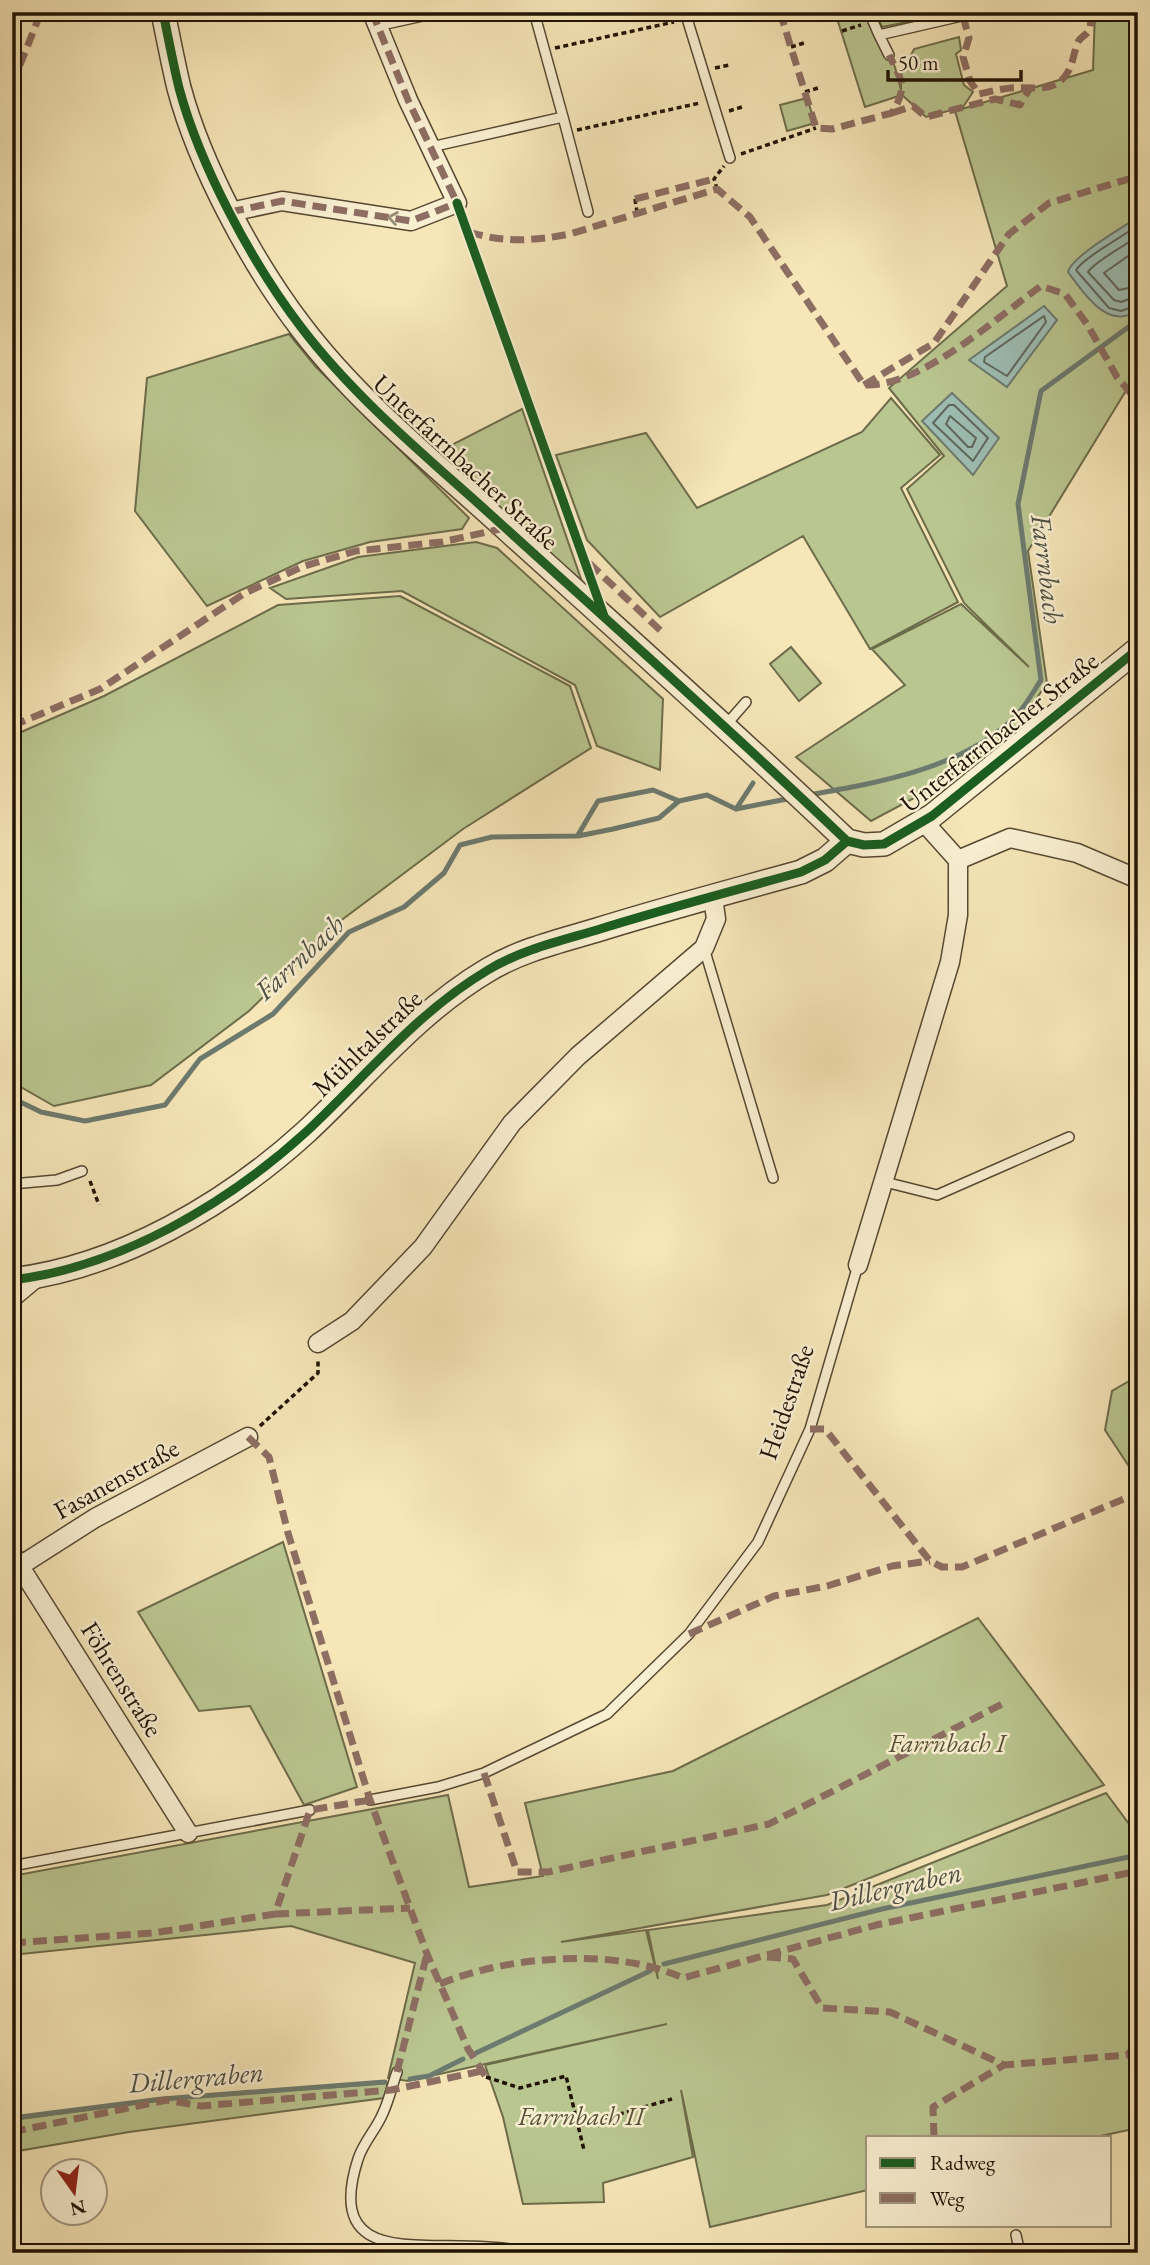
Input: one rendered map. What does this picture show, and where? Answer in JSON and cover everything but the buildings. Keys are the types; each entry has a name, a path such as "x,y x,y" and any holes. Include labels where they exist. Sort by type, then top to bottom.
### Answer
{"street":[{"name":"Unterfarrnbacher Straße","path":"163,12 180,90 201,152 230,212 299,325 327,359 397,430 847,841 864,845 884,844 923,821 1138,649"},
{"path":"230,212 282,201 411,221 457,203 408,100 374,19"},
{"path":"923,821 958,860 1010,838 1077,853 1138,880"},
{"name":"Mühltalstraße","path":"12,1280 37,1277 114,1253 219,1198 281,1154 418,1020 489,970 539,947 801,872 825,860 847,841"},
{"name":"Heidestraße","path":"858,1265 950,962 958,915 958,860"},
{"path":"318,1343 352,1321 423,1247 512,1123 578,1056 704,948 716,919 713,897"},
{"path":"12,1298 37,1277"},
{"name":"Fasanenstraße","path":"15,1564 95,1518 248,1437"},
{"name":"Föhrenstraße","path":"15,1564 188,1833"}],"lane":[{"path":"374,19 441,12"},
{"path":"534,12 588,212"},
{"path":"879,35 979,12"},
{"path":"686,16 730,158"},
{"path":"871,17 889,55"},
{"path":"431,147 563,117"},
{"path":"724,728 746,702"},
{"path":"704,948 773,1178"},
{"path":"885,1182 937,1195 1069,1137"},
{"path":"12,1184 57,1180 82,1171"},
{"name":"Heidestraße","path":"370,1800 438,1787 484,1773 607,1714 689,1634 758,1542 810,1429 858,1265"},
{"path":"12,1866 310,1810"},
{"path":"397,2072 382,2115 366,2137 357,2162 351,2212 358,2231 369,2242 391,2247 477,2246 513,2249 519,2253"},
{"path":"1016,2235 1020,2253"}],"path":[{"path":"743,20 769,12"},
{"path":"545,51 686,16"},
{"path":"842,31 871,17"},
{"path":"791,47 807,42"},
{"path":"805,92 821,87"},
{"path":"567,132 712,100"},
{"path":"717,189 715,179 730,158 816,128"},
{"path":"635,199 637,212"},
{"path":"82,1171 92,1184 99,1205"},
{"path":"248,1437 318,1373 318,1343"},
{"path":"485,2077 520,2088 566,2076 584,2150"},
{"path":"578,2126 672,2099"}],"green space":[{"path":"835,12 869,12 895,67 901,90 901,75 914,49 959,37 961,50 956,54 964,85 973,92 963,107 926,117 902,95 865,107"},
{"path":"875,12 957,12 882,27"},
{"path":"1095,12 1138,12 1138,371 1028,551 1047,683 1018,726 935,787 871,821 796,757 905,685 872,649 961,604 1029,667 964,603 907,489 944,456 889,388 1007,286 955,111 1093,70"},
{"path":"807,98 815,123 787,131 780,105"},
{"path":"289,334 316,367 469,518 462,529 370,542 303,561 207,606 135,511 147,378"},
{"path":"891,398 940,455 901,488 958,602 870,649 803,536 660,617 587,540 556,455 646,433 697,508 862,432"},
{"path":"522,409 582,582 436,453"},
{"path":"476,542 497,548 663,699 660,770 597,746 575,685 402,591 286,599 270,588 358,557"},
{"path":"400,596 570,686 591,748 463,829 339,922 249,1011 151,1085 54,1106 12,1082 12,736 104,696 278,605"},
{"path":"791,647 821,683 799,701 770,664"},
{"path":"1138,1376 1138,1480 1105,1430 1112,1391"},
{"path":"283,1542 357,1787 304,1805 250,1706 199,1711 138,1612"},
{"path":"978,1618 1104,1785 827,1895 561,1942 646,1930 658,1979 648,1930 827,1905 1106,1793 1138,1836 1138,2128 1101,2136 866,2136 866,2190 710,2227 681,2090 693,2157 603,2183 604,2202 523,2204 503,2117 485,2065 667,2024 408,2081 388,2078 415,1963 291,1926 12,1955 12,1876 448,1795 469,1887 543,1876 525,1803 673,1771"},
{"path":"388,2083 384,2098 129,2132 12,2152 12,2120 164,2100"}],"water":[{"path":"1138,217 1138,310 1127,316 1117,316 1107,313 1089,299 1068,272 1087,251"},
{"path":"1044,306 1057,320 1007,387 969,360"},
{"path":"952,393 999,438 973,475 922,421"}],"waterway":[{"name":"Farrnbach","path":"808,795 889,779 943,762 992,736 1025,705 1041,680 1018,504 1041,391 1138,320"},
{"path":"736,809 753,783"},
{"name":"Farrnbach","path":"578,835 598,801 653,790 679,801"},
{"name":"Farrnbach","path":"12,1098 41,1112 85,1121 165,1105 200,1059 273,1014 349,932 404,907 444,873 460,845 492,837 578,836 613,829 659,818 679,801 707,795 736,809 792,798"},
{"name":"Dillergraben","path":"664,1964 882,1909 1138,1855"},
{"name":"Dillergraben","path":"476,2053 650,1971"},
{"name":"Dillergraben","path":"410,2079 429,2076 463,2059"},
{"name":"Dillergraben","path":"12,2118 162,2099 385,2082"}],"marked path":[{"path":"12,85 41,12"},
{"path":"372,12 408,100 459,207"},
{"path":"780,12 816,128 832,129 892,113 902,90 889,55"},
{"path":"963,16 969,38 963,57 970,81 979,94 1011,88 1044,88 1058,83 1072,64 1079,40 1089,30 1089,12"},
{"path":"892,113 913,106 926,117 995,99 1020,105 1030,88"},
{"path":"864,385 934,343 1009,234 1049,203 1132,178 1138,171"},
{"path":"635,199 714,179"},
{"path":"469,232 507,239 570,234 717,189 750,217 864,385 886,383 933,363 957,349 1041,286 1065,294 1087,324 1117,377 1138,402"},
{"path":"230,212 282,201 411,221 457,203"},
{"path":"12,726 100,689 245,593 304,566 356,551 442,542 505,528"},
{"path":"589,563 662,632"},
{"path":"810,1429 825,1429 930,1561 942,1567 962,1567 1138,1493"},
{"path":"248,1437 269,1457 288,1533 370,1800 427,1954 468,2049 486,2077"},
{"path":"689,1634 774,1596 827,1586 892,1566 930,1561"},
{"path":"484,1773 517,1872 548,1872 769,1824 1002,1704"},
{"path":"12,1943 153,1933 275,1914 310,1810 370,1800"},
{"path":"440,1984 496,1967 561,1959 626,1962 656,1968 683,1978 876,1925 1138,1871"},
{"path":"275,1914 410,1908"},
{"path":"397,2072 427,1954"},
{"path":"767,1957 793,1959 822,2008 890,2012 1004,2065 1127,2055 1138,2044"},
{"path":"934,2136 933,2107 1004,2065"},
{"path":"12,2132 167,2100 201,2106 391,2090 482,2071"}],"cycle path":[{"path":"163,12 188,118 214,181 264,274 323,354 396,430 675,681 847,841 864,845 884,844 932,816 1138,649"},
{"path":"457,203 604,616"},
{"path":"12,1280 92,1262 170,1228 207,1207 242,1184 306,1132 438,1005 501,963 555,942 801,872 825,860 847,841"}],"park label":[{"name":"Farrnbach I","path":"947,1743"},
{"name":"Farrnbach II","path":"581,2116"}]}
